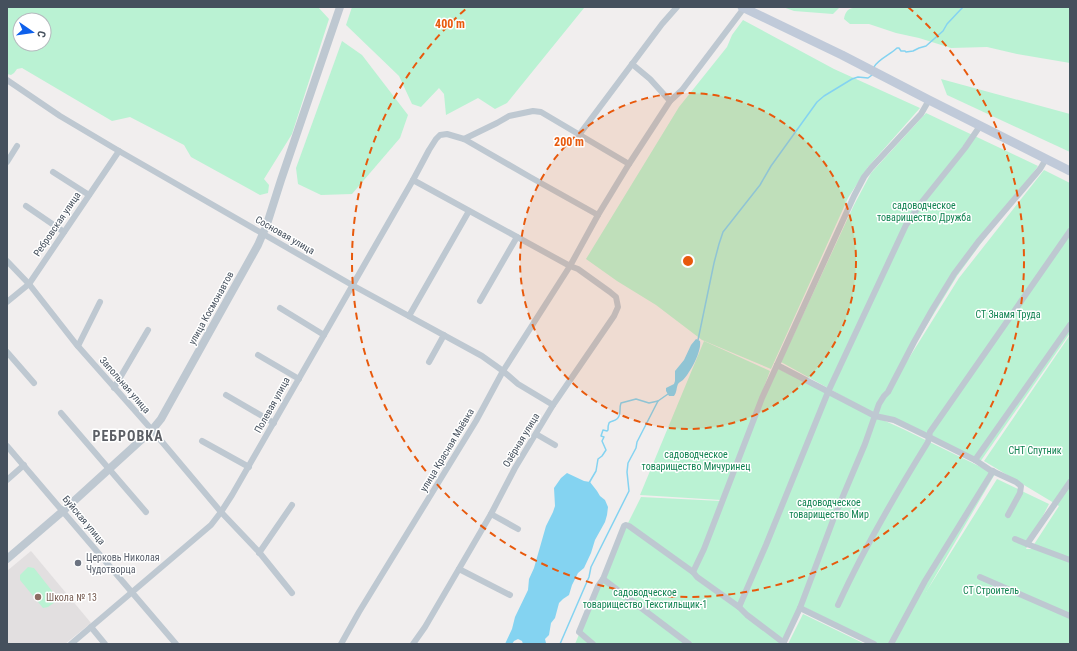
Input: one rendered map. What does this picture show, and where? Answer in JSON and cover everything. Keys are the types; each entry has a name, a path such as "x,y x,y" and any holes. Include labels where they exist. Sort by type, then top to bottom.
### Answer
{"main road":[{"path":"743,8 824,47 1070,171"}],"street":[{"name":"улица Космонавтов","path":"7,559 109,470 156,426 165,413 263,234 280,180 340,7"},
{"path":"579,135 675,7"},
{"name":"улица Красная Маёвка","path":"341,644 363,605 476,421 503,371 570,266 598,215 629,164 670,101 682,90 743,8"},
{"path":"632,64 650,79 670,101"},
{"name":"Сосновая улица","path":"7,80 60,116 118,151 352,285 482,356 518,384 553,405"},
{"path":"693,572 704,549 762,398 854,196 864,177 871,168 921,114 929,100"},
{"path":"464,139 509,116 533,111 541,112 629,164"},
{"path":"739,607 766,545 828,392 906,225 980,126"},
{"name":"Полевая улица","path":"71,644 211,525 221,512 249,467 436,139 440,135 447,134 464,139"},
{"path":"464,139 598,215"},
{"path":"7,162 17,146"},
{"name":"Ребровская улица","path":"7,302 28,284 118,151"},
{"path":"593,644 579,632 598,586 603,579 624,526 629,526 739,607 784,644 800,608 835,516 865,444 879,404 888,392 914,342 954,274 978,242 1046,159"},
{"path":"53,172 89,195"},
{"path":"413,180 570,266"},
{"path":"26,206 64,232"},
{"path":"409,316 469,211"},
{"path":"838,605 850,578 886,510 928,442 930,432 1070,231"},
{"path":"480,301 517,236"},
{"name":"Запольная улица","path":"7,261 28,284 114,388 292,592"},
{"name":"Озёрная улица","path":"413,644 460,569 515,468 553,405 614,316 618,307 616,298 610,292 578,269 570,266"},
{"path":"78,346 100,302"},
{"path":"280,308 324,335"},
{"path":"975,460 1070,324"},
{"path":"114,388 148,330"},
{"path":"429,362 444,335"},
{"path":"7,352 34,383"},
{"path":"258,355 298,379"},
{"path":"777,365 875,416 894,420 1016,482 1021,486 1020,493 1008,515"},
{"path":"226,395 274,423"},
{"path":"61,413 146,512"},
{"path":"536,434 555,445"},
{"path":"202,441 249,467"},
{"name":"Буйская улица","path":"7,446 176,644"},
{"path":"7,480 24,465"},
{"path":"892,644 925,581 993,471"},
{"path":"1027,544 1070,482"},
{"path":"259,553 292,505"},
{"path":"491,514 518,529"},
{"path":"1015,538 1070,560"},
{"path":"460,569 510,595"},
{"path":"980,577 1070,616"},
{"path":"603,579 689,644"},
{"path":"800,608 874,644"},
{"path":"91,627 105,644"}],"shaded area":[{"name":"Школа № 13","path":"31,551 91,623 65,644 7,644 7,571"}],"green space":[{"path":"7,7 318,7 329,19 292,134 264,179 269,185 268,193 260,195 191,157 184,145 130,117 112,121 22,68 17,69 11,75 7,74"},
{"path":"352,7 584,8 507,103 495,109 478,98 446,115 444,94 439,88 421,107 412,104 399,76 346,25"},
{"path":"783,7 840,7 833,14 794,11"},
{"path":"853,7 1070,7 1070,63 987,47 951,48 869,24 850,24 844,19 849,9"},
{"path":"743,20 834,69 920,108 868,167 848,198 771,369 702,340 656,305 617,281 586,259 679,107 727,47 732,35"},
{"path":"342,41 362,55 408,115 400,138 352,194 321,195 298,184 296,168"},
{"path":"941,79 1070,114 1070,152 947,95"},
{"name":"садоводческое товарищество Дружба","path":"926,113 1038,166 957,276 873,413 781,362 854,205 871,173"},
{"name":"СТ Знамя Труда","path":"1044,170 1070,183 1070,333 980,462 874,414 959,278"},
{"path":"1070,335 1070,644 878,644 804,607 783,644 575,644 626,523 628,523 641,497 721,501 640,495 704,341 770,371 731,476 777,368 854,407 995,474 926,592 997,479 1049,504 1026,549 1031,549 1059,506 984,461"},
{"path":"28,567 34,568 56,596 55,602 48,607 43,608 20,580 20,575"},
{"path":"803,614 865,644 788,644"}],"water":[{"path":"696,339 700,341 700,345 695,362 686,377 678,384 674,396 669,396 666,388 674,384 675,371 684,360 691,345"},
{"path":"567,473 584,481 590,482 600,496 605,500 608,507 605,522 595,540 584,568 578,573 572,585 569,595 559,603 555,618 551,623 549,635 545,639 546,643 523,644 522,641 518,639 512,644 505,644 512,629 515,617 528,590 529,579 534,568 546,526 555,506 554,488 561,478"}],"waterway":[{"path":"874,67 878,62 897,48 906,52 926,46 943,31 947,24 963,7"},
{"path":"698,340 714,263 723,232 760,185 771,166 817,102 852,79 858,77 868,78 872,75"},
{"path":"589,483 596,471 598,459 606,450 602,441 604,437 601,436 603,430 607,431 609,423 618,418 621,403 636,399 649,403 658,401 668,394"},
{"path":"560,644 589,577 591,567 629,491 627,472 628,463 658,401"}],"place":[{"name":"Церковь Николая Чудотворца","path":"78,563"},
{"name":"Школа № 13","path":"38,597"}],"district":[{"name":"РЕБРОВКА","path":"128,436"}],"park label":[{"name":"СНТ Спутник","path":"1035,450"},
{"name":"садоводческое товарищество Мичуринец","path":"696,460"},
{"name":"садоводческое товарищество Мир","path":"829,508"},
{"name":"СТ Строитель","path":"991,590"},
{"name":"садоводческое товарищество Текстильщик-1","path":"645,598"}]}
